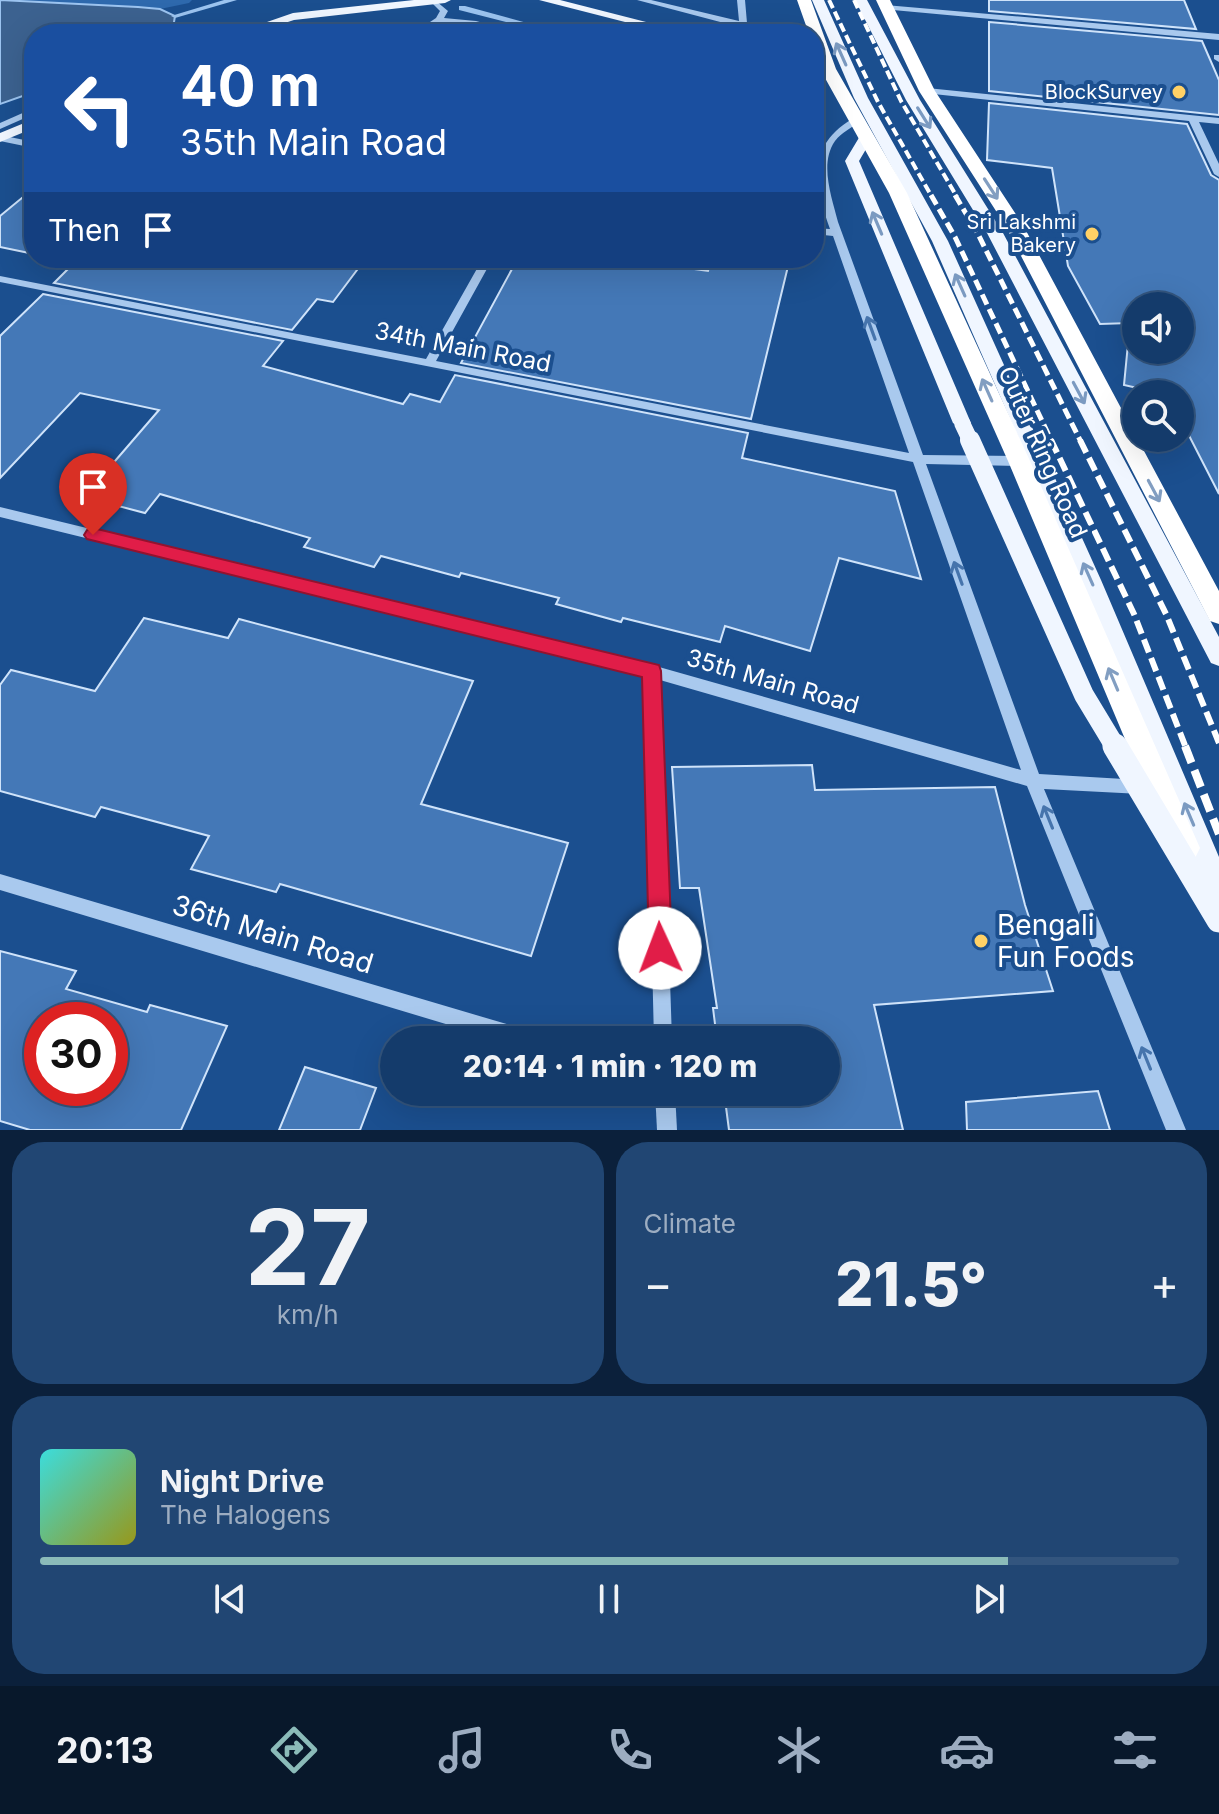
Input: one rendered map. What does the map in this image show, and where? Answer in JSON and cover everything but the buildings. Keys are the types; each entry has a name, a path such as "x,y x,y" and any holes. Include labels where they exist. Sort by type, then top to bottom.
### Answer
{"highway":[{"name":"Outer Ring Road","path":"804,0 811,24"},
{"path":"884,3 927,91 1014,225 1219,614"},
{"name":"Outer Ring Road","path":"824,72 898,193 1019,461 1161,789 1219,932"}],"main road":[{"path":"545,0 645,24"},
{"path":"818,0 861,98 940,241 1091,580 1219,886"},
{"path":"861,0 913,100 995,233 1219,657"},
{"path":"270,24 293,17 440,2"},
{"path":"0,138 24,127"},
{"path":"860,130 852,161 962,423 1084,695 1219,920"}],"street":[{"path":"641,0 739,24"},
{"path":"695,0 695,13"},
{"path":"741,0 743,24"},
{"path":"432,24 444,11 440,2"},
{"path":"884,3 1219,37"},
{"path":"439,20 476,24"},
{"path":"927,91 1219,121"},
{"path":"0,126 24,115"},
{"path":"1193,120 1219,174"},
{"path":"824,149 838,130 860,130"},
{"path":"0,138 24,143"},
{"path":"824,182 837,233 1033,781 1176,1130"},
{"path":"824,232 837,233"},
{"path":"429,363 482,268"},
{"name":"34th Main Road","path":"0,279 918,459 1019,461"},
{"name":"35th Main Road","path":"0,512 652,671 1033,781 1161,789"},
{"path":"652,671 663,1026"},
{"name":"36th Main Road","path":"0,882 483,1026"},
{"path":"666,1106 667,1130"}],"shaded area":[{"path":"0,0 160,9 175,16 174,24 24,24 24,96 0,104"},
{"path":"1,0 192,0 160,9"}],"waterway":[{"path":"175,16 233,0"},
{"path":"462,8 524,24"}],"railway":[{"path":"829,0 878,102 932,197"},
{"path":"854,0 901,101 957,197"},
{"path":"931,195 955,237 1052,442"},
{"path":"955,195 978,234 1081,442"},
{"path":"1051,440 1134,614 1186,748"},
{"path":"1080,440 1166,614 1219,743"},
{"path":"1185,746 1219,834"}],"place":[{"name":"BlockSurvey","path":"1179,92"},
{"name":"Sri Lakshmi Bakery","path":"1092,234"},
{"name":"Bengali Fun Foods","path":"981,941"}],"route":[{"path":"93,535 652,671 660,948"}]}
